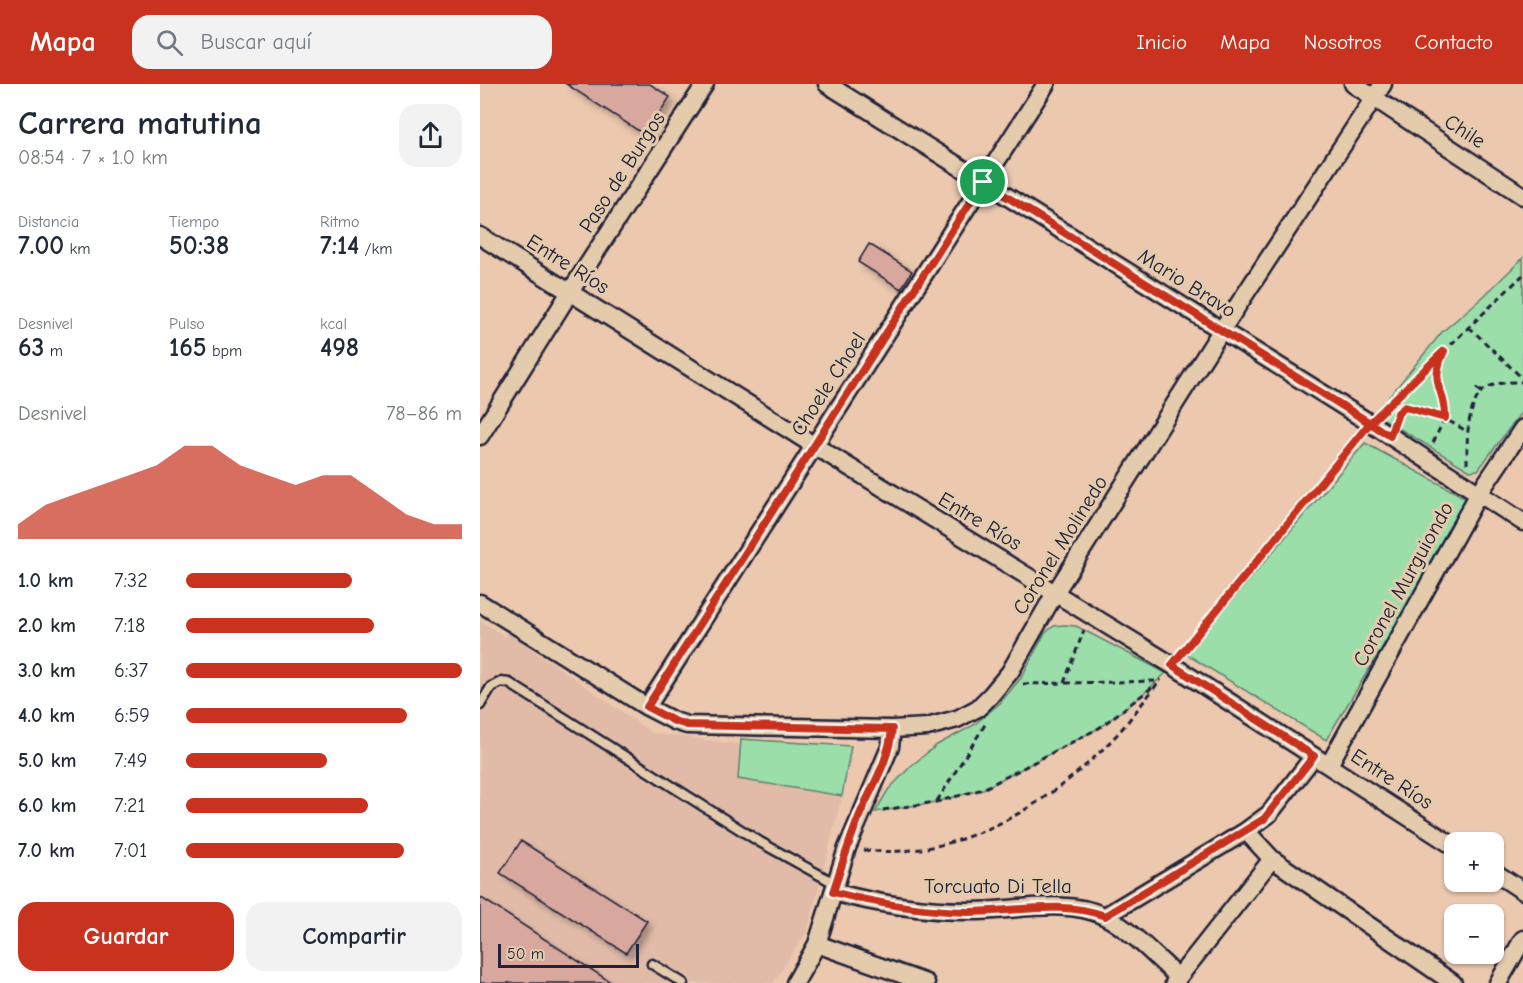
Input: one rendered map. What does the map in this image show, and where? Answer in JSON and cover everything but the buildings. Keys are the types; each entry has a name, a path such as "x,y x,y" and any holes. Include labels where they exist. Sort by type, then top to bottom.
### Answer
{"street":[{"name":"Paso de Burgos","path":"480,436 705,84"},
{"name":"Mario Bravo","path":"826,84 1370,423 1523,522"},
{"name":"Choele Choel","path":"647,707 1046,84"},
{"name":"Chile","path":"1353,84 1378,91 1523,196"},
{"name":"Coronel Molinedo","path":"480,603 647,707 687,725 892,729 927,727 957,719 978,708 1002,683 1055,593 1221,331 1378,91"},
{"name":"Entre Ríos","path":"480,236 815,446 1172,665 1444,840"},
{"name":"Coronel Murguiondo","path":"1329,765 1472,491 1523,428"},
{"path":"795,983 817,944 847,848 890,747 892,729"},
{"path":"1105,916 1246,831 1269,814 1314,756"},
{"path":"1246,831 1272,859 1453,983"},
{"path":"1176,980 1272,859"},
{"path":"1504,879 1523,891"},
{"name":"Torcuato Di Tella","path":"835,888 869,902 927,909 967,912 1070,907 1088,910 1105,916 1120,926 1176,980"},
{"path":"1498,983 1523,939"},
{"path":"817,944 926,983"}],"lane":[{"path":"480,705 491,687 501,682 509,683 835,888"},
{"path":"652,964 683,983"}],"path":[{"path":"847,848 878,852 909,851 946,844 983,832 1024,809 1071,778 1121,730 1370,423 1523,275"},
{"path":"1469,327 1523,380"},
{"path":"1425,460 1445,418 1436,373 1444,351"},
{"path":"1472,491 1468,432 1473,411 1482,392 1489,387 1523,380"},
{"path":"1476,388 1482,392"},
{"path":"1390,436 1398,413 1405,407 1445,418 1468,432"},
{"path":"1064,683 1090,614"},
{"path":"1002,683 1160,681"},
{"path":"861,813 936,802 983,789 1100,728 1160,681"},
{"path":"936,802 987,723"}],"shaded area":[{"path":"480,620 504,636 508,632 652,733 852,759 839,795 842,796 808,930 773,983 480,983"}],"green space":[{"path":"1523,258 1523,410 1478,470 1470,471 1375,414 1442,332"},
{"path":"1365,443 1471,501 1326,740 1186,654"},
{"path":"1054,626 1076,626 1166,673 1135,701 1099,728 983,789 936,802 875,812 888,790 911,766 937,745 974,725 1000,703 1021,678 1045,633"},
{"path":"741,739 851,746 842,796 738,779"}],"route":[{"path":"983,182 647,707 687,725 892,729 890,747 885,761 847,848 833,892 869,902 901,907 967,912 1070,907 1105,916 1264,819 1314,756 1172,665 1370,423 1390,436 1398,413 1405,407 1445,418 1436,373 1444,351 1370,423 983,182"}]}
